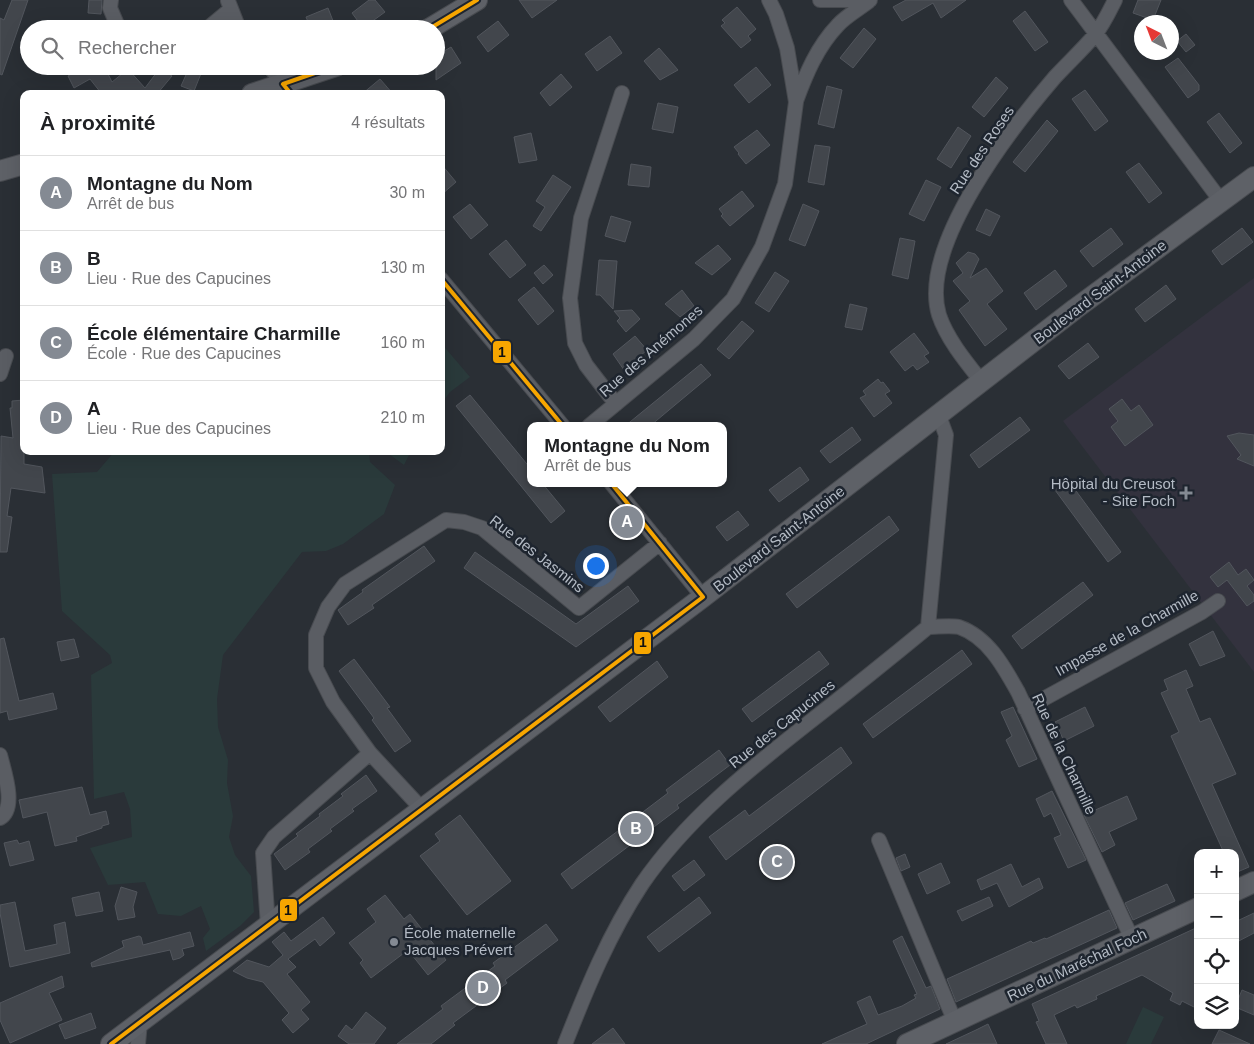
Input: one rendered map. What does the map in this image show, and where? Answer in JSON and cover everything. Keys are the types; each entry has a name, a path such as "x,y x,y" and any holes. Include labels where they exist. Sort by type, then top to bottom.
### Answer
{"street":[{"path":"111,0 110,8 115,20"},
{"path":"444,20 477,0"},
{"name":"Rue des Anémones","path":"769,0 776,14 787,48 796,102"},
{"name":"Rue des Anémones","path":"820,0 870,1"},
{"path":"1071,0 1221,201"},
{"name":"Rue des Roses","path":"982,382 952,342 939,315 937,296 939,267 944,248 974,188 1009,136 1056,76 1096,34 1116,0"},
{"name":"Rue des Anémones","path":"594,422 694,339 733,299 762,247 785,184 796,102 810,65 823,43 838,24 870,1"},
{"path":"214,20 229,4 235,20"},
{"path":"275,75 287,89 317,75"},
{"path":"616,404 586,365 575,343 570,298 581,218 622,94"},
{"path":"0,171 20,165"},
{"name":"Boulevard Saint-Antoine","path":"111,1044 704,597 1075,310 1254,177"},
{"path":"445,284 561,422"},
{"path":"0,374 6,356"},
{"path":"928,628 946,435 939,416"},
{"path":"614,487 704,597"},
{"name":"Rue des Jasmins","path":"422,809 370,753 333,702 316,668 316,635 328,607 344,584 446,520 464,522 482,528 578,608 660,543"},
{"name":"Impasse de la Charmille","path":"1025,708 1218,601"},
{"name":"Rue de la Charmille","path":"928,628 957,627 980,639 995,654 1008,674 1025,708 1132,939"},
{"name":"Rue des Capucines","path":"566,1044 582,1000 608,941 638,891 666,852 701,814 745,773 928,628"},
{"path":"268,926 264,853 274,837 370,753"},
{"path":"0,755 7,783 9,802 7,811 0,818"},
{"path":"879,840 956,1022"},
{"path":"1239,889 1254,882"},
{"name":"Rue du Maréchal Foch","path":"907,1044 1194,910"},
{"path":"138,1044 140,1022"}],"shaded area":[{"name":"Hôpital du Creusot - Site Foch","path":"1254,278 1254,672 1063,421"},
{"path":"445,348 470,377 450,392 445,399"},
{"path":"112,455 369,455 370,462 395,485 384,514 343,544 326,551 302,552 223,655 217,699 218,727 228,760 227,783 233,816 229,837 235,855 251,876 254,912 240,926 206,951 203,938 210,929 201,906 181,916 158,914 145,882 108,885 90,848 132,837 130,809 124,792 94,799 91,675 112,663 110,655 62,611 52,474 97,472"},
{"path":"390,455 409,455 404,465"},
{"path":"1143,1007 1164,1017 1151,1044 1126,1044"}],"building":[{"path":"12,0 28,0 2,75 0,74 0,18 4,20"},
{"path":"89,0 102,0 101,14 88,13"},
{"path":"369,0 375,0 385,12 374,20 357,20 352,13"},
{"path":"519,0 557,0 532,18"},
{"path":"906,0 966,0 941,18 933,3 902,21 893,7"},
{"path":"1138,0 1161,0 1155,15 1133,13"},
{"path":"737,7 756,29 748,36 751,40 741,48 721,26 725,23 722,20"},
{"path":"328,8 333,20 307,20 306,17"},
{"path":"1025,11 1048,42 1035,51 1013,21"},
{"path":"498,21 509,35 488,52 477,37"},
{"path":"864,28 876,39 853,68 840,58"},
{"path":"1186,34 1195,45 1186,52 1179,43 1179,39"},
{"path":"610,36 622,53 597,71 585,54"},
{"path":"451,47 461,63 445,74 445,51"},
{"path":"659,48 678,70 660,80 644,61"},
{"path":"1179,59 1199,85 1199,90 1188,98 1165,67"},
{"path":"756,67 771,85 749,103 734,85"},
{"path":"561,74 572,87 550,106 540,93"},
{"path":"108,75 112,82 121,75 133,75 145,88 155,75 172,76 160,90 99,90 90,79 74,88 68,76"},
{"path":"186,75 200,75 194,90 181,86"},
{"path":"436,75 443,75 436,80"},
{"path":"996,77 1008,88 984,117 972,107"},
{"path":"380,79 390,90 367,90"},
{"path":"827,86 842,90 834,128 818,124"},
{"path":"1085,90 1108,121 1095,131 1072,99"},
{"path":"658,103 678,107 673,133 652,129"},
{"path":"1219,113 1242,143 1230,153 1207,122"},
{"path":"1047,120 1058,131 1025,172 1013,162"},
{"path":"958,127 971,136 951,168 937,159"},
{"path":"757,130 770,145 746,164 734,147"},
{"path":"531,133 537,160 519,163 514,137"},
{"path":"815,145 830,147 824,185 808,182"},
{"path":"1139,163 1162,193 1149,203 1126,172"},
{"path":"631,164 651,167 649,187 628,185"},
{"path":"445,169 456,182 445,192"},
{"path":"553,175 571,187 541,231 533,226 545,207 536,201"},
{"path":"926,180 941,187 924,221 909,214"},
{"path":"742,191 754,206 730,226 721,216 723,214 719,209"},
{"path":"470,204 488,225 471,239 453,217"},
{"path":"803,204 819,211 805,246 789,240"},
{"path":"986,209 1000,216 990,236 976,230"},
{"path":"611,216 631,222 625,242 605,236"},
{"path":"1111,228 1123,244 1093,267 1080,251"},
{"path":"1242,228 1253,242 1222,265 1212,251"},
{"path":"900,238 915,241 908,279 892,275"},
{"path":"506,240 526,265 510,278 489,254"},
{"path":"718,245 731,259 712,275 695,263"},
{"path":"968,252 975,254 979,259 970,278 986,268 1003,291 987,304 1007,329 985,346 959,310 970,301 953,281 963,273 956,263"},
{"path":"599,260 617,261 613,309 600,295 596,295"},
{"path":"544,265 553,275 543,284 534,273"},
{"path":"1055,270 1067,286 1036,310 1024,293"},
{"path":"775,272 789,281 769,312 755,303"},
{"path":"1166,285 1176,299 1145,322 1135,309"},
{"path":"534,287 554,311 538,325 518,300"},
{"path":"682,290 694,306 680,317 665,304"},
{"path":"850,304 867,308 862,330 845,327"},
{"path":"632,310 640,319 626,332 617,321 620,318 614,311"},
{"path":"742,321 754,331 729,359 717,349"},
{"path":"914,333 929,353 924,356 929,362 917,370 913,365 905,371 890,352"},
{"path":"635,336 647,350 624,370 613,354"},
{"path":"1088,343 1099,357 1069,379 1058,366"},
{"path":"701,364 711,375 655,422 630,422"},
{"path":"878,379 890,391 885,394 892,403 874,417 860,398 866,395 863,391"},
{"path":"470,395 527,464 527,487 545,487 565,511 551,523 456,406"},
{"path":"1122,399 1131,411 1139,405 1153,425 1125,446 1111,427 1118,421 1109,409"},
{"path":"20,400 20,455 24,455 24,464 42,467 45,493 11,488 7,516 12,517 7,552 0,552 1,436 13,438 10,408 12,408 12,401"},
{"path":"1020,417 1030,430 979,468 970,455"},
{"path":"852,427 861,440 830,463 820,451"},
{"path":"1239,433 1254,435 1254,466 1237,459 1241,455 1227,436"},
{"path":"800,467 809,480 779,502 769,490"},
{"path":"1068,480 1121,552 1108,562 1055,490"},
{"path":"738,511 749,525 727,541 716,527"},
{"path":"889,516 899,530 797,608 786,594"},
{"path":"424,546 435,561 372,605 374,608 348,625 338,610 363,592 362,590"},
{"path":"475,552 576,624 628,586 639,601 576,647 464,568"},
{"path":"1229,562 1238,575 1246,569 1254,580 1247,586 1254,595 1254,601 1247,606 1227,580 1218,587 1210,577"},
{"path":"1083,582 1093,595 1022,649 1012,636"},
{"path":"1213,631 1225,656 1200,666 1189,644"},
{"path":"4,638 19,701 53,693 57,709 9,720 7,711 0,713 0,639"},
{"path":"74,639 79,657 61,661 57,642"},
{"path":"962,650 972,664 873,738 863,724"},
{"path":"819,651 829,664 752,722 742,709"},
{"path":"354,659 390,707 387,708 411,741 395,752 372,720 374,718 339,671"},
{"path":"657,661 668,677 610,722 598,707"},
{"path":"1186,670 1193,686 1186,689 1200,722 1210,718 1236,774 1212,784 1249,867 1239,871 1239,849 1222,849 1171,736 1179,732 1161,693 1168,690 1164,680"},
{"path":"1013,707 1037,759 1019,767 1006,740 1012,736 1001,712"},
{"path":"1085,707 1094,726 1064,741 1055,722"},
{"path":"841,747 852,763 726,860 709,837 745,810 749,816"},
{"path":"719,750 730,765 677,805 679,808 572,889 561,874 668,793 666,790"},
{"path":"366,775 377,791 352,809 354,811 308,849 310,852 285,870 274,854 298,836 296,834 320,816 319,814 343,796 341,794"},
{"path":"82,787 90,815 106,811 109,824 76,837 77,841 55,846 47,812 23,818 19,800"},
{"path":"1052,791 1086,860 1068,868 1054,838 1061,835 1051,813 1044,817 1036,799"},
{"path":"1127,796 1137,819 1109,832 1115,845 1102,852 1084,815"},
{"path":"460,815 511,881 467,915 420,856 440,841 435,834"},
{"path":"17,840 19,844 29,841 34,860 10,866 4,843"},
{"path":"905,854 910,867 901,871 896,858"},
{"path":"694,860 705,875 684,891 672,876"},
{"path":"941,863 950,883 927,894 918,874"},
{"path":"1011,864 1022,887 1039,878 1043,888 1009,907 997,883 981,890 977,880"},
{"path":"1167,884 1175,901 1133,920 1125,903"},
{"path":"121,887 137,892 133,907 135,917 118,920 115,906"},
{"path":"99,892 103,911 76,916 72,898"},
{"path":"385,895 404,919 410,914 446,960 428,975 408,950 371,978 360,963 363,960 349,943 376,922 367,909"},
{"path":"699,897 711,913 659,952 647,937"},
{"path":"989,897 993,906 962,921 957,911"},
{"path":"15,902 25,951 57,944 54,925 65,922 70,953 10,967 0,905"},
{"path":"1109,910 1117,928 956,1002 947,979 1031,941 1033,943 1046,939"},
{"path":"1254,913 1254,933 1239,941 1239,939 1239,920"},
{"path":"323,917 335,933 320,946 315,939 288,959 296,967 287,974 310,1002 301,1010 309,1019 293,1033 282,1020 289,1013 263,982 247,978 233,971 247,960 269,967 283,955 272,942 284,932 291,941"},
{"path":"546,924 558,940 505,980 507,983 453,1023 455,1025 431,1044 397,1044 443,1009 441,1006 495,966 493,963"},
{"path":"1194,929 1194,1007 1182,1001 1180,1005 1170,1000 1173,993 1142,975 1096,996 1097,999 1077,1008 1075,1005 1054,1015 1067,1044 1046,1044 1036,1022 1039,1021 1032,1004"},
{"path":"190,932 194,946 182,949 184,955 180,958 173,960 170,950 92,967 91,963 124,947 122,941 139,936 143,945"},
{"path":"902,936 926,988 931,986 940,1009 866,1044 822,1044 867,1024 857,1002 870,996 878,1015 902,1006 916,998 914,995 917,994 893,941"},
{"path":"62,976 64,987 49,993 62,1020 10,1043 0,1020 0,1003"},
{"path":"1242,990 1254,995 1254,1015 1239,1009 1239,997"},
{"path":"366,1012 386,1028 374,1044 349,1044 338,1036 346,1025 352,1030"},
{"path":"91,1013 96,1028 65,1039 59,1025"},
{"path":"988,1024 997,1044 946,1044 976,1030"},
{"path":"613,1028 625,1044 592,1044"},
{"path":"1219,1030 1250,1044 1212,1044"}],"transit line":[{"name":"1","path":"444,20 477,0"},
{"name":"1","path":"288,90 283,84 309,75"},
{"name":"1","path":"445,284 560,422"},
{"name":"1","path":"111,1044 703,597 614,487"}],"place":[{"name":"Hôpital du Creusot - Site Foch","path":"1186,493"},
{"name":"Montagne du Nom","path":"627,522"},
{"name":"B","path":"636,829"},
{"name":"École élémentaire Charmille","path":"777,862"},
{"name":"École maternelle Jacques Prévert","path":"394,942"},
{"name":"A","path":"483,988"}]}
